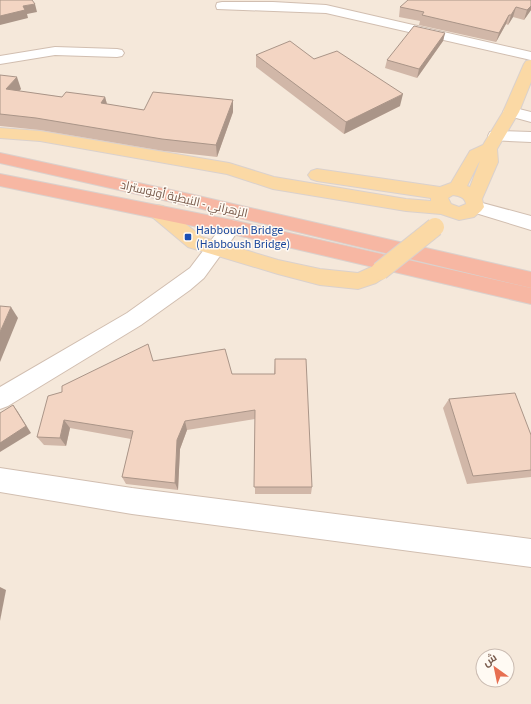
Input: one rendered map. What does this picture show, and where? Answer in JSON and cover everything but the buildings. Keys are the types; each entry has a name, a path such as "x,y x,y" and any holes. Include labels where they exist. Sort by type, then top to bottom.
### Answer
{"highway":[{"name":"الزهراني - النبطية أوتوستراد","path":"0,158 194,201 531,280"},
{"name":"الزهراني - النبطية أوتوستراد","path":"0,180 232,227 531,296"}],"main road":[{"path":"448,201 465,213 471,211 489,162 493,143 511,112 531,64"},
{"path":"0,133 40,136 229,169 272,183 406,205 448,201 469,194 474,203"},
{"path":"157,211 195,242 214,249 320,277 358,281 369,278 380,271 435,227 448,201 476,155 493,143"}],"street":[{"path":"222,6 273,6 326,9 531,56"},
{"path":"0,60 55,51 117,54"},
{"path":"511,112 531,117"},
{"path":"493,143 531,137"},
{"path":"474,203 531,223"},
{"path":"0,399 134,319 197,273 232,227"},
{"path":"0,480 75,493 446,541 531,554"}],"shaded area":[{"path":"0,0 531,0 531,704 0,704"}],"place":[{"name":"Habbouch Bridge (Habboush Bridge)","path":"188,237"}]}
